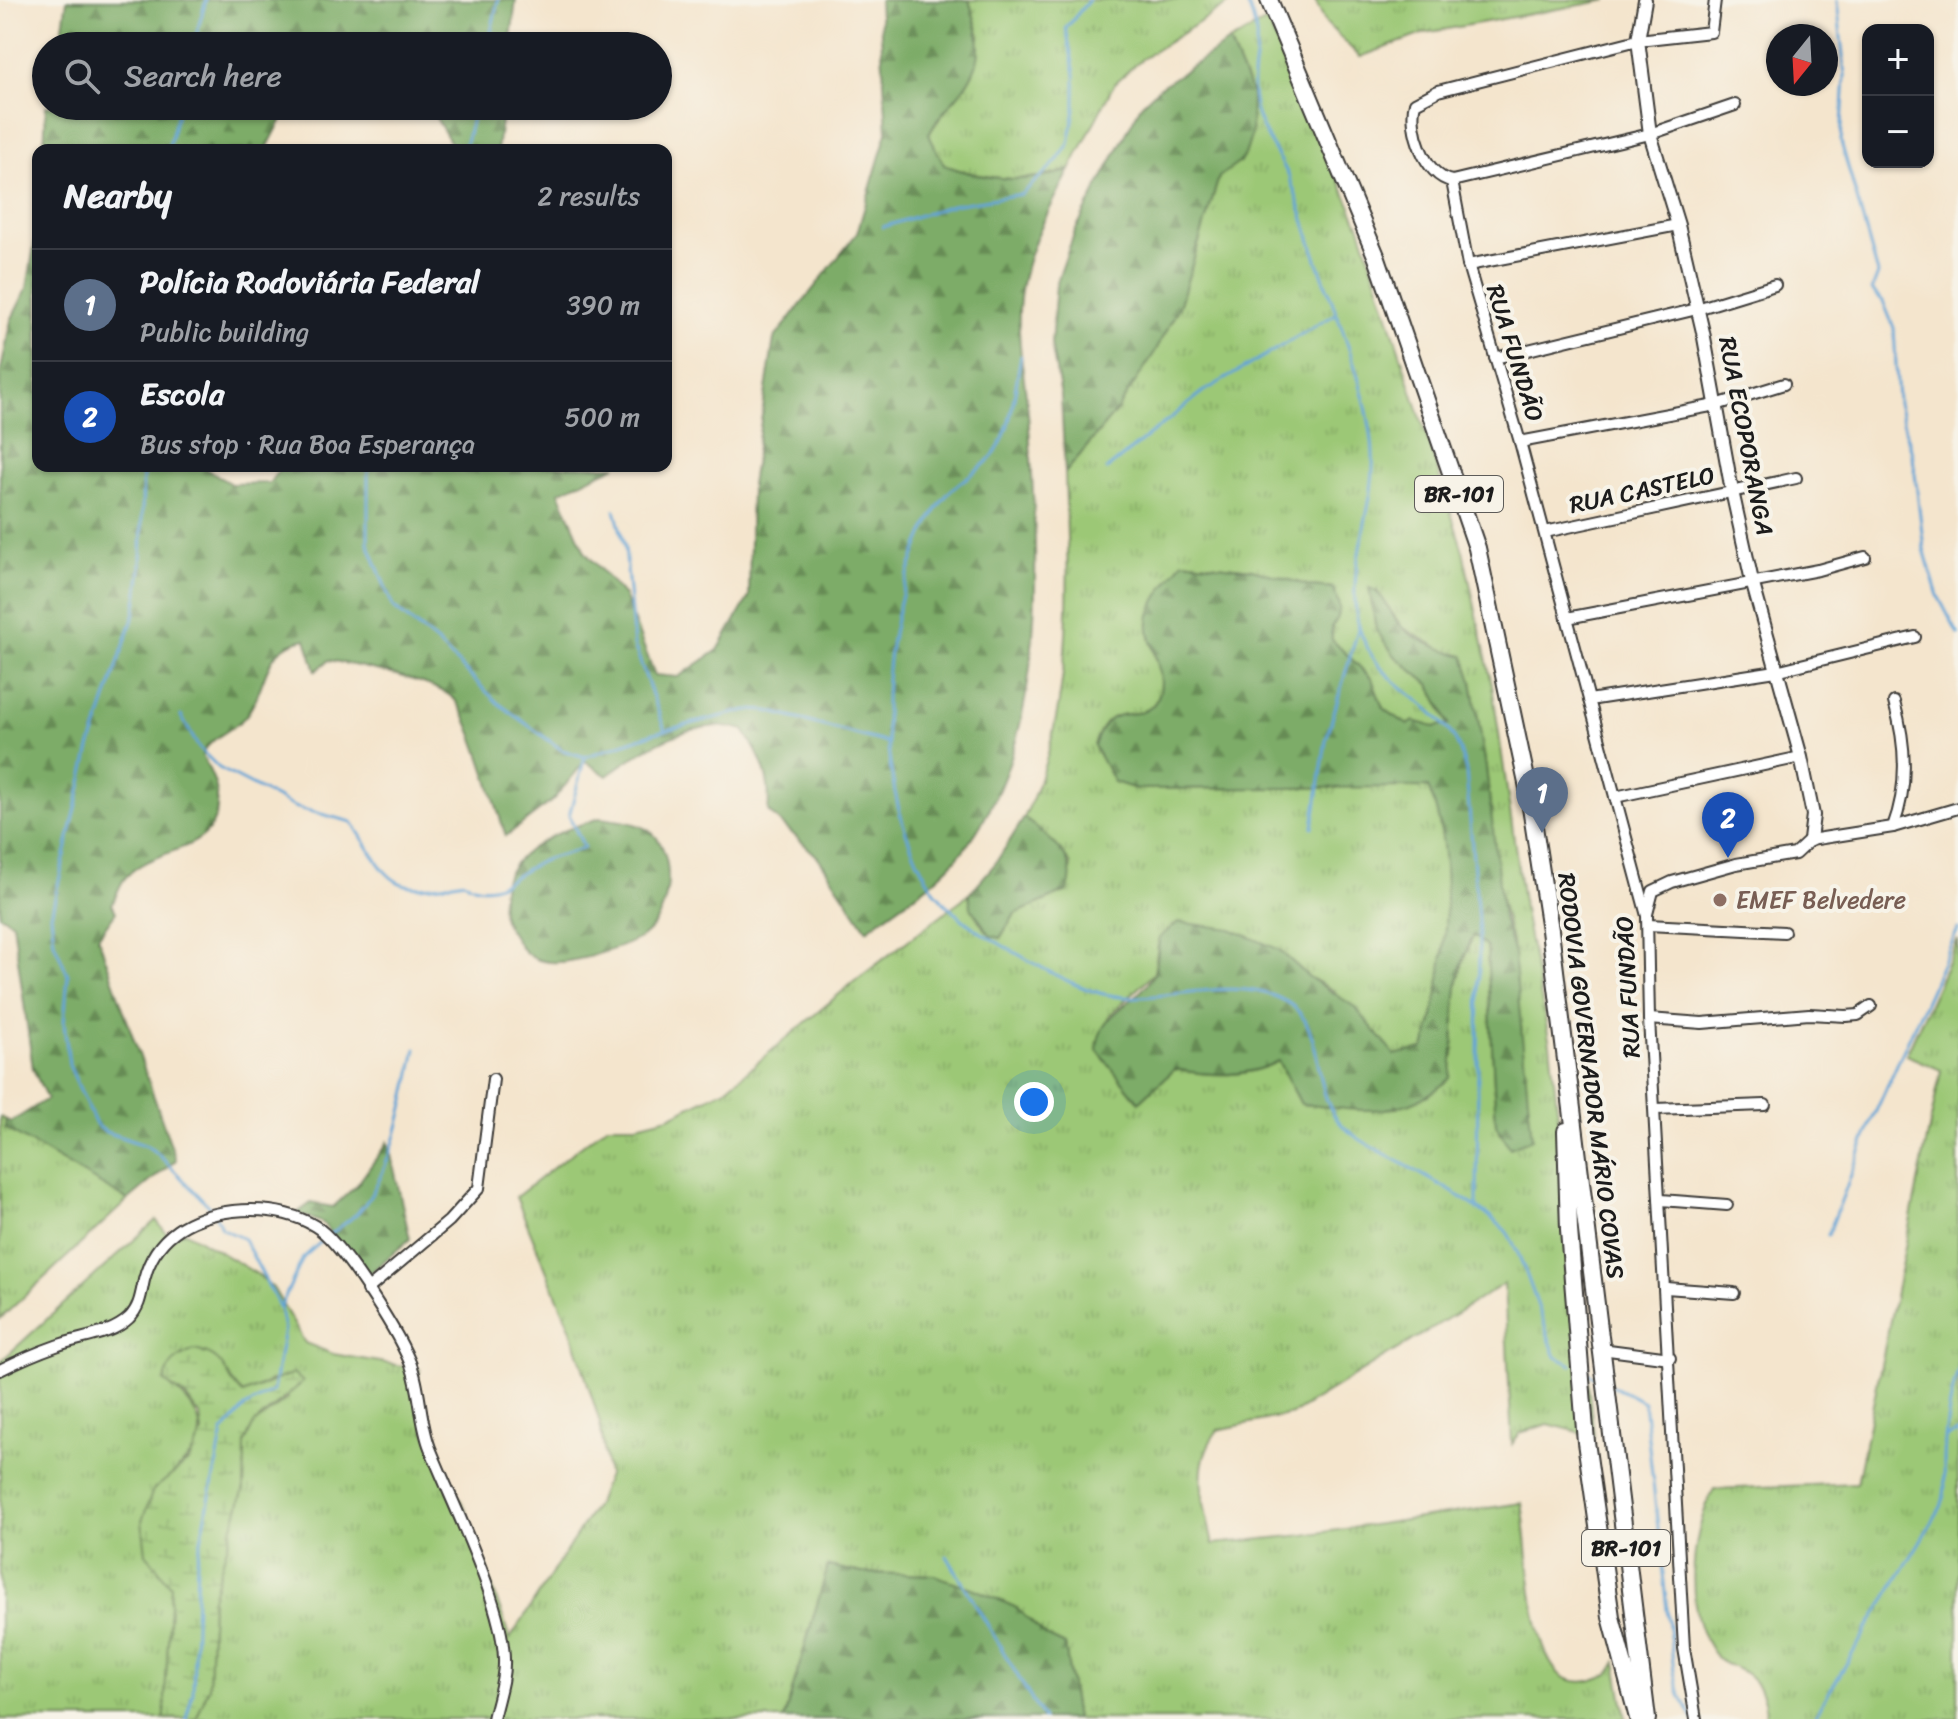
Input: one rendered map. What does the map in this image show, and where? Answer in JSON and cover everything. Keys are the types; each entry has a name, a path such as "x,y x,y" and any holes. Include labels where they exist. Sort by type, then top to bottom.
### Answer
{"main road":[{"name":"RODOVIA GOVERNADOR MÁRIO COVAS","path":"1269,0 1377,258 1477,548 1528,788 1562,1014 1647,1719"},
{"path":"1562,1014 1569,1230 1586,1442 1611,1617 1639,1719"},
{"path":"1578,1322 1587,1375 1610,1430"}],"street":[{"name":"RUA ECOPORANGA","path":"1645,0 1638,40 1650,134 1678,225 1752,581 1801,757 1813,815 1810,840"},
{"path":"1715,0 1711,32 1638,40 1438,91 1419,99 1412,115 1431,170 1450,180 1650,134 1735,105"},
{"name":"RUA FUNDÃO","path":"1450,180 1468,265 1545,532 1648,920 1649,1019 1684,1648 1696,1719"},
{"path":"1468,265 1678,225"},
{"path":"1495,358 1697,309 1775,285"},
{"path":"1520,442 1716,405 1784,384"},
{"name":"RUA CASTELO","path":"1545,532 1796,478"},
{"path":"1567,618 1818,570 1865,557"},
{"path":"1589,700 1776,671 1915,637"},
{"path":"1893,827 1904,785 1903,732 1894,702"},
{"path":"1615,797 1801,757"},
{"path":"1784,932 1648,920 1653,891 1672,882 1736,864 1795,854 1810,840 1893,827 1958,808"},
{"path":"1649,1019 1702,1023 1809,1014 1846,1016 1858,1015 1871,1006"},
{"path":"367,1290 449,1221 479,1188 493,1079"},
{"path":"1655,1109 1765,1105"},
{"path":"1661,1200 1727,1205"},
{"path":"0,1370 58,1345 119,1325 138,1307 150,1264 161,1246 172,1232 202,1216 255,1209 298,1218 326,1235 367,1290 410,1361 427,1440 493,1609 505,1663 493,1719"},
{"path":"1666,1288 1734,1293"},
{"path":"1601,1349 1670,1358"}],"green space":[{"path":"67,0 516,0 512,32 62,32"},
{"path":"879,0 969,0 979,41 977,63 965,86 929,135 944,165 1007,179 1070,170 1032,247 1020,295 1019,332 1029,426 1035,536 1032,652 1023,709 1009,763 987,813 957,858 925,887 867,930 818,857 768,811 767,778 755,750 744,730 726,727 708,727 671,737 607,776 585,761 553,800 506,836 475,741 453,698 429,685 329,660 316,671 306,639 291,643 273,658 248,713 202,754 216,788 217,810 211,826 187,846 155,858 127,876 112,904 116,912 98,937 176,1160 128,1200 5,1128 6,1120 11,1122 47,1099 33,1069 13,923 0,915 0,375 11,320 27,288 32,259 32,472 211,472 231,484 269,483 277,472 603,472 559,492 585,552 624,596 655,675 678,677 718,650 749,597 751,484 774,339 857,233 887,132"},
{"path":"969,0 1234,0 1139,61 1114,84 1070,170 1022,179 991,177 943,165 928,135 947,108 980,36"},
{"path":"1315,0 1608,0 1425,33 1360,57 1326,23"},
{"path":"1267,21 1360,227 1463,551 1492,685 1525,916 1550,1044 1594,1436 1548,1424 1520,1433 1512,1444 1504,1284 1292,1414 1218,1430 1209,1444 1202,1471 1203,1499 1213,1544 1304,1535 1522,1503 1533,1600 1545,1651 1554,1669 1567,1679 1578,1682 1609,1674 1616,1662 1626,1719 1076,1719 1065,1645 1046,1636 1015,1607 934,1575 862,1573 829,1566 784,1719 196,1719 209,1687 212,1598 244,1488 245,1442 254,1424 288,1398 275,1379 243,1394 230,1382 165,1382 183,1397 200,1425 194,1451 184,1464 153,1490 146,1553 171,1586 164,1719 0,1719 0,1362 156,1220 171,1239 184,1231 257,1274 273,1288 305,1343 333,1354 420,1369 417,1388 424,1429 467,1513 510,1639 597,1503 608,1475 600,1423 571,1330 516,1197 608,1125 637,1125 669,1117 726,1089 856,980 969,894 979,921 988,932 1000,938 1015,914 1067,891 1071,864 1056,845 1024,818 1041,777 1060,693 1067,605 1065,473 1117,410 1179,307 1219,177 1252,95 1229,42","holes":["1183,561 1252,569 1310,586 1333,588 1332,640 1372,679 1383,708 1408,725 1414,721 1434,727 1449,725 1430,685 1395,656 1376,590 1402,627 1441,649 1472,681 1486,767 1496,878 1514,954 1522,1044 1496,1125 1487,947 1474,934 1462,964 1456,994 1454,1056 1398,1108 1363,1110 1301,1104 1278,1061 1240,1073 1175,1069 1139,1102 1097,1050 1109,1016 1154,973 1159,938 1278,949 1309,977 1333,990 1395,1055 1424,1049 1439,988 1446,917 1443,847 1428,786 1136,789 1114,782 1094,745 1109,720 1142,712 1157,699 1161,680 1149,630 1150,620 1159,597"]},
{"path":"1229,42 1252,95 1251,136 1246,152 1240,162 1219,177 1179,307 1155,352 1117,410 1065,473 1061,396 1051,344 1056,285 1075,231 1141,105 1160,87"},
{"path":"45,120 282,120 269,144 44,144"},
{"path":"437,120 501,120 498,144 451,144"},
{"path":"1183,561 1252,569 1310,586 1333,588 1339,609 1338,618 1331,627 1332,640 1372,679 1383,708 1408,725 1414,721 1434,727 1449,724 1430,685 1395,656 1376,630 1369,588 1379,594 1407,632 1464,656 1472,681 1486,767 1503,918 1514,954 1532,1139 1510,1148 1496,1125 1487,948 1474,935 1460,970 1457,987 1450,1078 1434,1091 1399,1107 1361,1110 1301,1104 1278,1061 1240,1073 1175,1069 1139,1102 1097,1050 1104,1026 1153,976 1159,938 1178,922 1231,929 1278,949 1309,977 1355,1007 1395,1055 1424,1048 1438,988 1446,917 1446,880 1437,814 1428,787 1136,789 1114,782 1094,746 1109,721 1117,716 1142,712 1157,699 1161,680 1149,620 1158,597"},
{"path":"600,818 638,825 657,838 667,863 668,877 667,892 658,919 640,938 608,951 561,962 534,958 525,952 504,919 505,881 512,867 538,844"},
{"path":"1024,818 1052,841 1066,858 1070,868 1067,891 1015,914 1000,938 991,936 971,908 969,894 995,864"},
{"path":"1958,940 1958,1719 1766,1719 1765,1703 1756,1683 1745,1673 1717,1658 1698,1620 1693,1575 1699,1528 1714,1489 1857,1483 1941,1070 1906,1055"},
{"path":"0,1117 6,1120 5,1128 128,1200 0,1319"},
{"path":"388,1142 410,1239 363,1279 323,1223 297,1213 311,1203 333,1207 357,1185"},
{"path":"194,1350 219,1362 243,1394 293,1373 303,1382 254,1424 245,1442 244,1488 212,1598 209,1687 196,1719 164,1719 171,1586 146,1553 142,1521 153,1490 189,1461 202,1433 200,1415 185,1396 165,1382 174,1362"},
{"path":"828,1566 862,1573 934,1575 1015,1607 1046,1636 1065,1645 1076,1719 784,1719"}],"waterway":[{"path":"197,32 206,0"},
{"path":"491,32 498,0"},
{"path":"883,227 952,205 1022,194 1056,162 1069,144 1075,109 1075,74 1066,28 1089,0"},
{"path":"1245,0 1255,30 1253,91 1257,115 1289,177 1367,409 1373,476 1355,581 1358,623 1374,659 1450,732 1458,745 1466,771 1479,932 1477,1210"},
{"path":"1837,0 1845,75 1841,142 1878,274 1872,290 1883,301 1894,328 1898,403 1913,457 1924,549 1938,596 1958,634"},
{"path":"170,144 176,120"},
{"path":"466,144 472,120"},
{"path":"1106,470 1203,392 1336,314"},
{"path":"1021,356 1010,419 1001,443 990,459 951,490 934,514 913,559 893,633 886,706 890,762 902,819 923,871 937,894 968,924 1040,967 1087,989 1124,997 1206,990 1249,990 1287,1002 1308,1025 1324,1090 1337,1119 1361,1140 1466,1200 1505,1230 1525,1270 1556,1357 1572,1365"},
{"path":"143,472 141,568 135,612 90,748 51,915 54,942 68,975 64,1023 69,1065 96,1125 106,1132 147,1146 158,1154 214,1211 221,1228 244,1239 280,1308 284,1329 273,1391 245,1407 223,1432 197,1560 193,1693 186,1719"},
{"path":"368,472 368,543 393,607 435,641 498,703 562,750 585,757 654,733 747,710 768,711 888,743"},
{"path":"615,510 625,547 634,645 665,730"},
{"path":"1313,827 1326,740 1359,626"},
{"path":"181,716 199,748 219,768 294,807 352,822 394,880 420,887 464,881 485,888 495,886 542,861 584,847 569,816 585,757"},
{"path":"1828,1235 1872,1120 1958,929"},
{"path":"330,1234 359,1211 380,1177 396,1134 416,1049"},
{"path":"280,1308 303,1258 324,1239"},
{"path":"1813,1719 1941,1507 1945,1491 1946,1428 1958,1370"},
{"path":"1586,1372 1601,1380"},
{"path":"1611,1385 1644,1402 1674,1672 1680,1695 1693,1719"},
{"path":"1946,1437 1958,1433"},
{"path":"947,1556 1043,1719"}],"place":[{"name":"Polícia Rodoviária Federal","path":"1542,833"},
{"name":"Escola","path":"1728,858"},
{"name":"EMEF Belvedere","path":"1720,900"}]}
